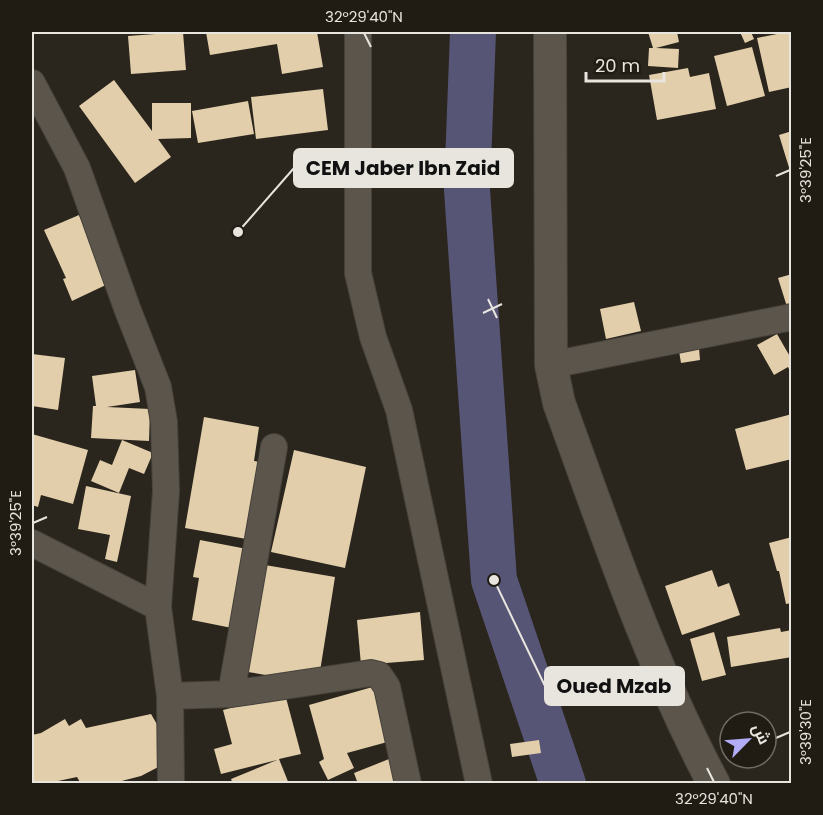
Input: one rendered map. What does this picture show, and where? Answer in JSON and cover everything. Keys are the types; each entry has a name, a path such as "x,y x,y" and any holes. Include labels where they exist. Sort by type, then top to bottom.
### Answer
{"street":[{"path":"358,32 358,273 374,336 399,410 479,783"},
{"path":"550,32 551,366 559,403 644,635 689,737 714,783"},
{"path":"32,83 76,168 158,387 164,422 166,491 158,607 170,696 171,783"},
{"path":"551,366 792,317"},
{"path":"231,694 274,447"},
{"path":"32,543 158,607"},
{"path":"170,696 231,694 371,674 379,675 387,687 408,783"}],"building":[{"path":"183,32 186,70 131,74 128,36"},
{"path":"206,32 317,32 323,67 282,74 277,44 210,55"},
{"path":"648,32 677,32 679,42 656,48 679,49 678,68 648,66 649,48 653,48"},
{"path":"740,32 751,32 754,39 745,43"},
{"path":"792,32 792,87 769,92 757,38"},
{"path":"752,47 765,96 727,106 714,56"},
{"path":"688,68 690,77 709,73 716,109 657,120 649,75"},
{"path":"114,80 152,131 152,103 191,103 191,138 158,139 171,157 135,183 79,106"},
{"path":"323,89 328,130 256,139 251,97"},
{"path":"248,101 254,134 198,143 192,111"},
{"path":"792,131 792,174 791,174 779,135"},
{"path":"79,215 110,283 72,301 63,279 66,278 44,230"},
{"path":"792,274 792,309 788,310 778,278"},
{"path":"634,302 641,331 606,339 600,309"},
{"path":"777,334 792,360 792,375 788,367 774,375 757,345"},
{"path":"699,348 700,360 681,363 679,351"},
{"path":"32,354 65,358 58,410 32,406"},
{"path":"135,370 140,402 107,407 150,409 149,441 91,438 93,406 96,406 92,376"},
{"path":"792,414 792,459 746,470 735,429"},
{"path":"204,417 259,427 254,461 266,463 252,540 185,528"},
{"path":"32,434 88,450 73,504 41,495 38,507 32,505"},
{"path":"122,440 153,453 144,474 129,468 119,493 91,481 100,460 112,465"},
{"path":"294,450 366,467 345,568 271,552"},
{"path":"86,486 131,496 117,562 105,559 110,535 78,529"},
{"path":"792,537 792,603 786,604 779,571 777,571 769,543"},
{"path":"200,540 247,549 232,628 192,620 199,578 193,577"},
{"path":"265,565 335,577 318,684 248,672"},
{"path":"712,570 718,587 729,583 740,615 682,635 665,586"},
{"path":"420,612 424,660 361,665 357,620"},
{"path":"780,628 781,632 792,630 792,657 731,667 727,637"},
{"path":"714,632 726,675 702,681 690,639"},
{"path":"376,686 391,741 347,753 354,768 328,780 319,762 324,759 309,705"},
{"path":"285,694 301,754 279,759 289,784 233,784 231,779 277,760 221,774 214,749 232,744 223,710"},
{"path":"151,714 162,733 168,762 141,776 110,784 81,784 77,777 58,781 58,784 32,784 32,735 41,733 65,719 69,726 81,719 86,728"},
{"path":"539,740 541,753 512,757 510,744"},
{"path":"389,759 399,784 358,784 354,773"}],"waterway":[{"path":"473,32 467,190 494,580 563,784"}],"place":[{"name":"CEM Jaber Ibn Zaid","path":"238,232"},
{"name":"Oued Mzab","path":"494,580"}]}
